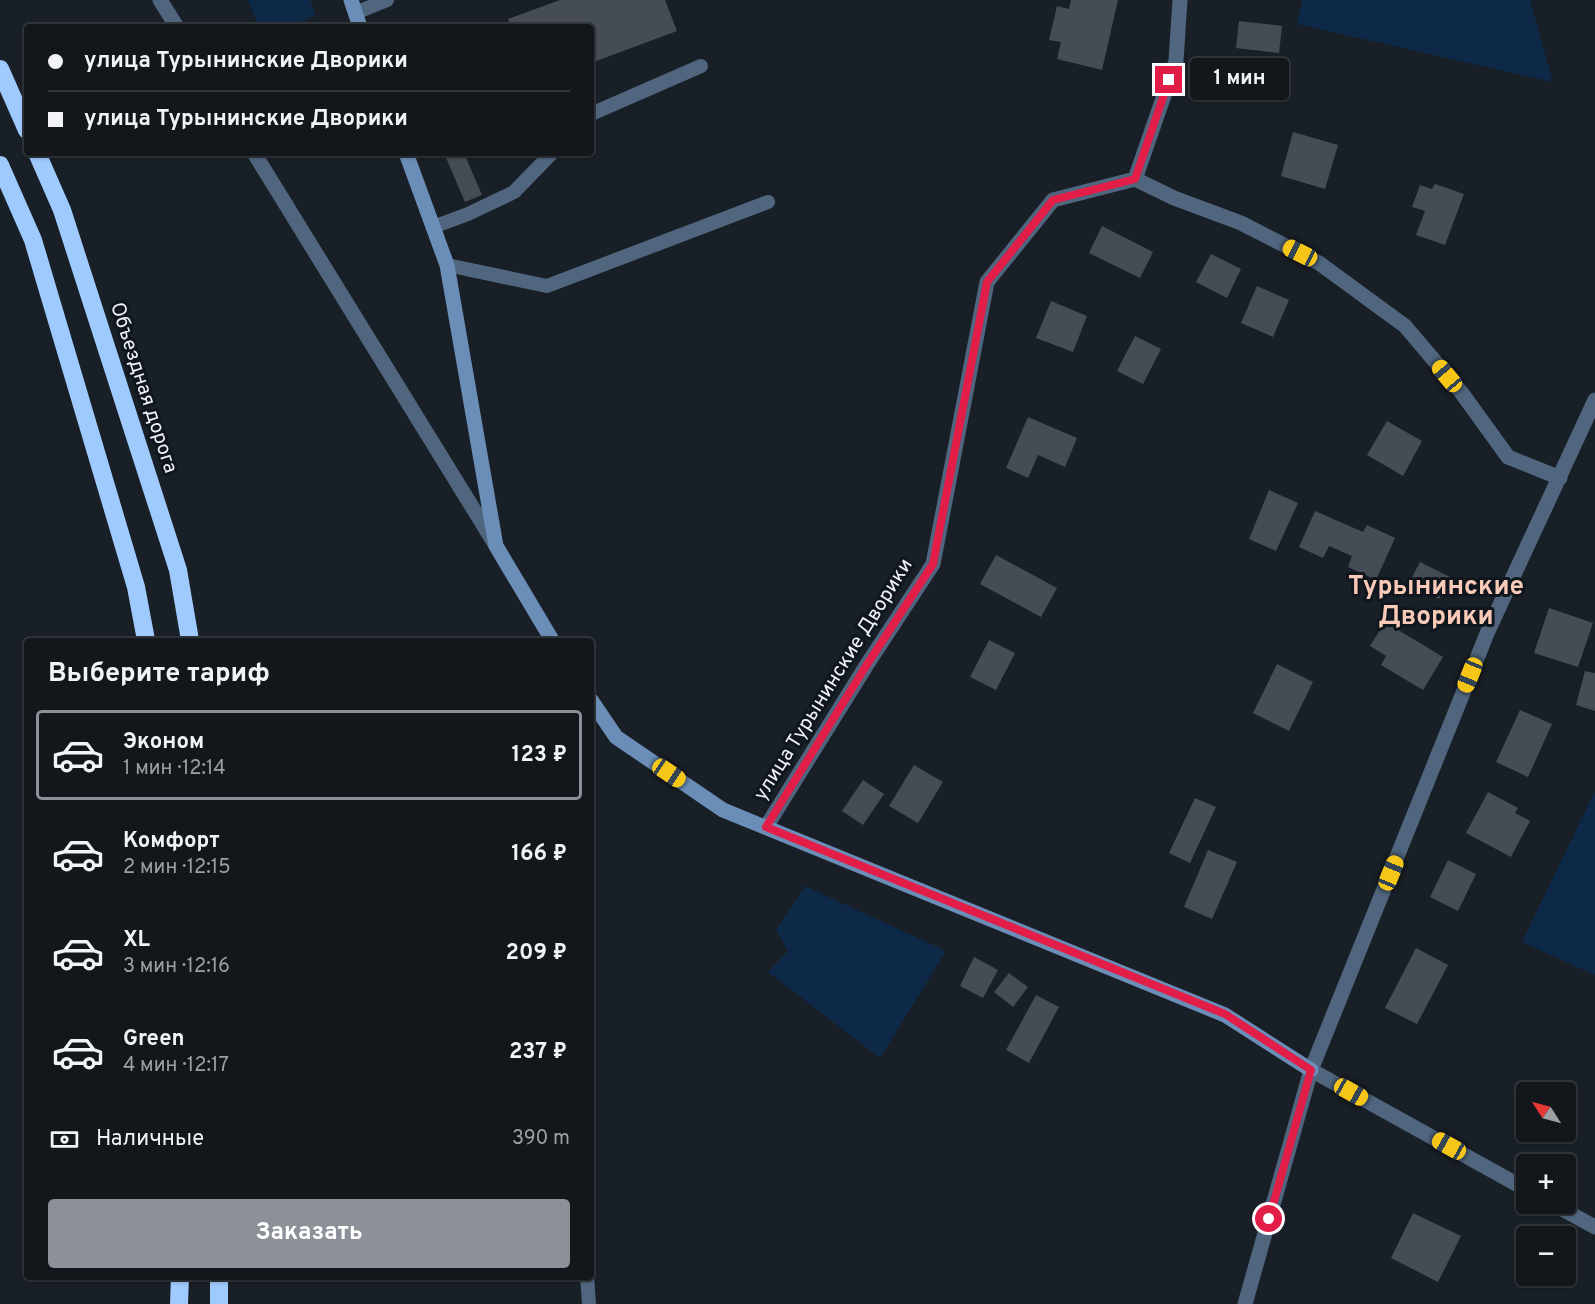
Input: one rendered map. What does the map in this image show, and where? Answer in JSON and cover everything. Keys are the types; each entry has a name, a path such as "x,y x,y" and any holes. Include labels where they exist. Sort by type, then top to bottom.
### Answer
{"highway":[{"path":"0,69 24,123"},
{"name":"Объездная дорога","path":"38,156 62,210 178,570 190,638"},
{"path":"0,165 33,240 136,587 146,638"},
{"path":"179,1304 180,1280"},
{"path":"219,1280 219,1304"}],"street":[{"path":"160,0 175,24"},
{"path":"1180,0 1176,61 1135,179 1174,198 1241,222 1319,263 1405,326 1461,392 1508,457 1560,478"},
{"path":"256,156 551,638"},
{"path":"407,156 447,265 496,546"},
{"name":"улица Турынинские Дворики","path":"766,827 866,666 933,564 987,282 1053,200 1135,179"},
{"path":"1245,1304 1311,1070 1488,631 1595,400"},
{"path":"594,704 616,737 723,810 1225,1014 1311,1070 1516,1184"},
{"path":"1571,1214 1595,1227"}],"lane":[{"path":"356,13 387,0"},
{"path":"594,113 701,66"},
{"path":"433,227 468,214 514,192 549,156"},
{"path":"447,265 548,286 768,202"},
{"path":"587,1280 589,1304"}],"shaded area":[{"path":"248,0 310,0 316,15 296,24 258,24"},
{"path":"1302,0 1530,0 1553,82 1297,24"},
{"path":"1595,791 1595,975 1522,942"},
{"path":"805,886 946,951 880,1058 768,972 788,951 776,930"}],"building":[{"path":"560,0 665,0 677,31 594,62 594,24 510,24 508,19"},
{"path":"1071,0 1118,0 1102,70 1057,59 1061,42 1049,40 1057,6 1069,9"},
{"path":"1239,21 1282,26 1279,53 1236,48"},
{"path":"1293,132 1338,145 1325,189 1281,176"},
{"path":"445,156 465,156 482,195 465,202"},
{"path":"1435,184 1464,194 1445,245 1416,235 1425,211 1412,207 1420,185 1432,189"},
{"path":"1102,226 1153,252 1140,278 1089,253"},
{"path":"1211,254 1241,269 1227,298 1196,282"},
{"path":"1257,286 1289,300 1273,337 1241,323"},
{"path":"1051,301 1087,316 1073,352 1036,338"},
{"path":"1135,336 1161,349 1143,384 1117,371"},
{"path":"1028,417 1077,438 1065,467 1038,455 1028,478 1006,468"},
{"path":"1387,421 1422,441 1403,476 1367,455"},
{"path":"1269,490 1298,503 1276,551 1249,539"},
{"path":"1315,511 1363,532 1367,525 1395,538 1376,580 1348,567 1352,556 1329,546 1323,558 1299,547"},
{"path":"996,555 1057,588 1041,617 980,584"},
{"path":"1420,562 1450,577 1439,599 1409,583"},
{"path":"1549,608 1593,623 1578,667 1534,653"},
{"path":"1385,622 1443,657 1423,690 1381,665 1386,656 1370,646"},
{"path":"989,640 1015,653 996,690 970,677"},
{"path":"1277,664 1313,682 1289,731 1253,713"},
{"path":"1585,671 1595,673 1595,711 1576,705"},
{"path":"1520,710 1552,724 1528,777 1496,762"},
{"path":"914,765 943,782 918,823 889,806"},
{"path":"863,780 884,794 863,825 842,811"},
{"path":"1488,792 1518,808 1515,813 1530,821 1511,857 1466,833"},
{"path":"1195,798 1216,807 1190,863 1169,853"},
{"path":"1208,850 1237,862 1212,919 1184,907"},
{"path":"1448,860 1476,874 1458,911 1430,897"},
{"path":"1416,948 1448,965 1417,1024 1385,1008"},
{"path":"974,957 998,970 983,998 960,986"},
{"path":"1009,973 1028,987 1013,1007 994,992"},
{"path":"1036,995 1059,1007 1029,1063 1006,1050"},
{"path":"1413,1213 1461,1236 1438,1282 1391,1258"}],"district":[{"name":"Турынинские Дворики","path":"1436,602"}],"route":[{"path":"1169,80 1135,179 1053,200 987,282 933,564 866,666 766,827 1225,1014 1311,1070 1269,1219"}]}
